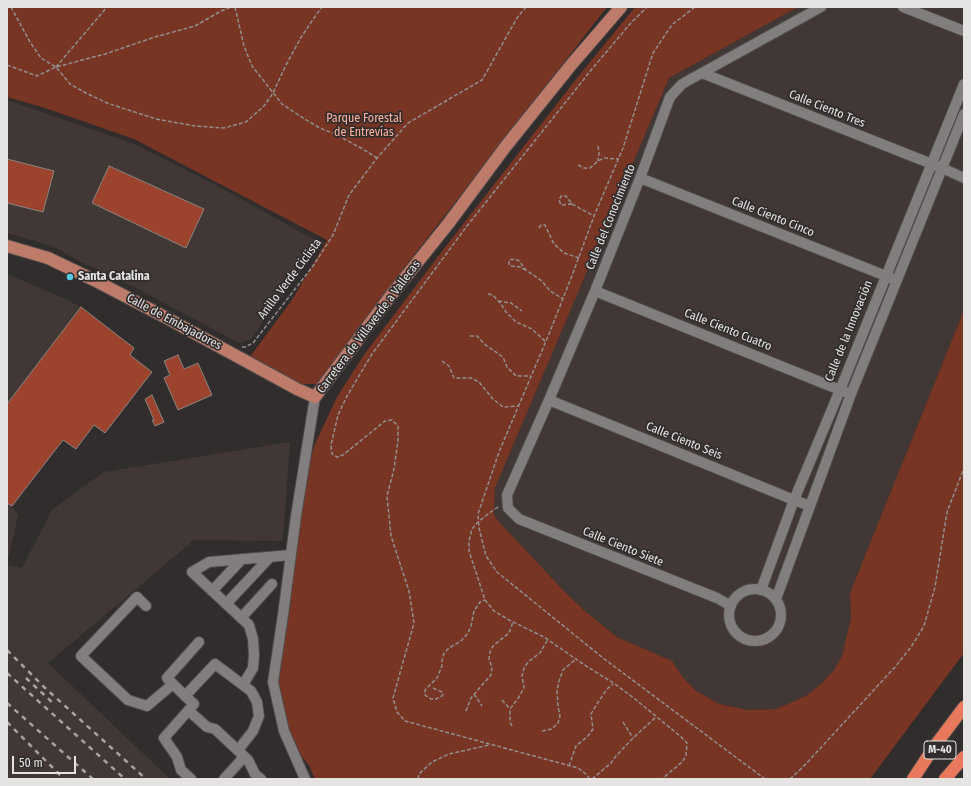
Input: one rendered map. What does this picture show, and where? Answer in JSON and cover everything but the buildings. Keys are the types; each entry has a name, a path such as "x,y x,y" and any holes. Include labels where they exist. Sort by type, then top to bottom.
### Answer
{"highway":[{"path":"914,779 934,747 964,707"},
{"name":"M-40","path":"914,779 964,720"},
{"name":"M-40","path":"945,779 964,757"}],"main road":[{"name":"Carretera de Villaverde a Vallecas","path":"315,397 506,146 571,65 621,7"},
{"name":"Calle de Embajadores","path":"7,246 48,258 96,281 297,390 315,397"}],"street":[{"name":"Calle del Conocimiento","path":"508,505 507,495 595,291 640,178 670,96 682,84 821,7"},
{"path":"903,7 964,31"},
{"name":"Calle Ciento Tres","path":"702,73 964,178"},
{"name":"Calle de la Innovación","path":"761,590 794,500 964,84"},
{"name":"Calle de la Innovación","path":"776,599 851,394 964,114"},
{"name":"Calle Ciento Cinco","path":"640,178 897,280"},
{"name":"Calle Ciento Cuatro","path":"595,291 851,394"},
{"name":"Carretera de Villaverde a Vallecas","path":"305,779 284,731 273,682 296,516 315,397"},
{"name":"Calle Ciento Seis","path":"549,400 810,506"},
{"name":"Calle Ciento Siete","path":"508,505 519,519 709,595 731,606"},
{"path":"243,685 253,668 253,639 249,625 192,572 209,562 291,556"},
{"path":"226,604 270,557"},
{"path":"212,591 242,559"},
{"path":"241,618 272,584"},
{"path":"752,589 761,590 769,593 776,599 780,607 781,615 775,632 768,637 759,640 750,640 735,632 729,615 731,606 736,598 743,592 752,589"},
{"path":"146,606 137,597 81,656 128,700 147,706 173,684"},
{"path":"191,779 181,770 177,757 164,738 194,704 167,678 199,642"},
{"path":"185,696 215,664 252,691 259,716 241,753 224,779"},
{"path":"189,711 207,727 215,729 241,753 248,760 255,774 261,779"}],"path":[{"path":"11,7 30,42 41,58 56,67 70,84 107,103 156,119 196,126 224,128 246,122 264,106 273,93 300,40 322,7"},
{"path":"56,67 107,7"},
{"path":"7,65 36,76 56,67 105,54 155,37 195,26 231,7"},
{"path":"235,7 244,46 252,66 282,104 320,128 335,134 377,158"},
{"name":"Anillo Verde Ciclista","path":"240,347 245,347 253,343 313,266 333,236 349,195 377,158 408,122 482,80 517,18 526,7"},
{"path":"647,7 630,24 592,69 466,226 372,354 347,396 338,415 331,445 332,454 337,457 343,455 385,422 392,420 398,426 398,441 394,468 387,496 391,536 409,591 414,623 393,698 397,712 405,721 578,768 591,779 611,763 633,738 656,717"},
{"path":"695,7 673,24 653,53 618,159 594,216 546,342 499,452 478,514 478,522 486,556 497,572 603,658 765,779"},
{"path":"598,146 598,161"},
{"path":"578,165 584,168 590,168 604,158 618,159"},
{"path":"572,204 561,205 559,200 561,196 566,196 572,204 594,216"},
{"path":"539,228 541,224 545,225 554,244 564,253 579,258"},
{"path":"526,270 519,260 509,260 509,265 526,270 542,281 550,291 563,299"},
{"path":"488,294 493,295 516,322 532,330 546,342"},
{"path":"498,301 511,303 522,311"},
{"path":"470,336 477,336 484,344 503,356 507,367 516,376 531,376"},
{"path":"442,361 449,366 454,378 471,378 479,382 493,399 504,407 518,406"},
{"path":"790,779 804,766 895,666 911,647 924,626 935,588 947,512 964,468"},
{"path":"508,505 492,511 478,522 472,530 469,541 469,551 485,600 494,611 548,639 613,683 635,699 687,743 686,756 682,762 662,779"},
{"path":"434,688 442,692 442,696 436,699 431,699 425,695 425,690 437,678 442,666 444,653 449,648 461,641 468,633 474,611 480,602 485,600"},
{"path":"466,711 471,698 491,675 492,668 489,659 493,646 509,633 513,622"},
{"path":"512,726 510,722 510,709 524,688 522,676 524,668 529,661 540,653 548,639"},
{"path":"542,731 552,729 558,723 560,716 558,706 559,681 563,670 576,659"},
{"path":"569,766 576,746 588,736 593,729 592,714 595,707 613,683"},
{"path":"474,694 482,706"},
{"path":"502,700 510,709"},
{"path":"623,722 633,738"},
{"path":"418,779 419,774 432,762 448,754 491,744"}],"shaded area":[{"path":"798,7 964,7 964,310 850,593 851,618 842,656 834,670 822,683 806,696 776,709 748,710 719,704 695,690 682,676 672,661 617,637 585,611 565,592 494,515 495,488 669,78"},
{"path":"7,100 134,144 218,186 322,244 250,340 239,343 140,290 79,261 52,246 7,233"},
{"path":"7,274 81,307 7,404"},
{"path":"290,442 283,541 194,540 48,663 170,779 7,779 7,565 22,568 52,510 104,472"},
{"path":"7,503 12,506 18,515 7,565"}],"green space":[{"name":"Parque Forestal de Entrevías","path":"7,7 607,7 376,304 318,384 302,384 249,358 292,300 327,240 134,139 45,108 7,97"},
{"path":"635,7 798,7 669,78 495,488 494,515 565,592 585,611 617,637 672,661 682,676 695,690 719,704 748,710 776,709 806,696 822,683 834,670 842,656 851,618 850,593 964,310 964,653 870,779 315,779 309,765 297,752 284,714 278,685 280,658 307,469 315,444 337,397 363,356 436,259 577,78"}],"railway":[{"path":"7,650 44,687 146,779"},
{"path":"7,673 125,779"},
{"path":"26,678 55,705"},
{"path":"7,703 93,779"},
{"path":"7,722 64,779"}],"place":[{"name":"Santa Catalina","path":"70,277"}]}
